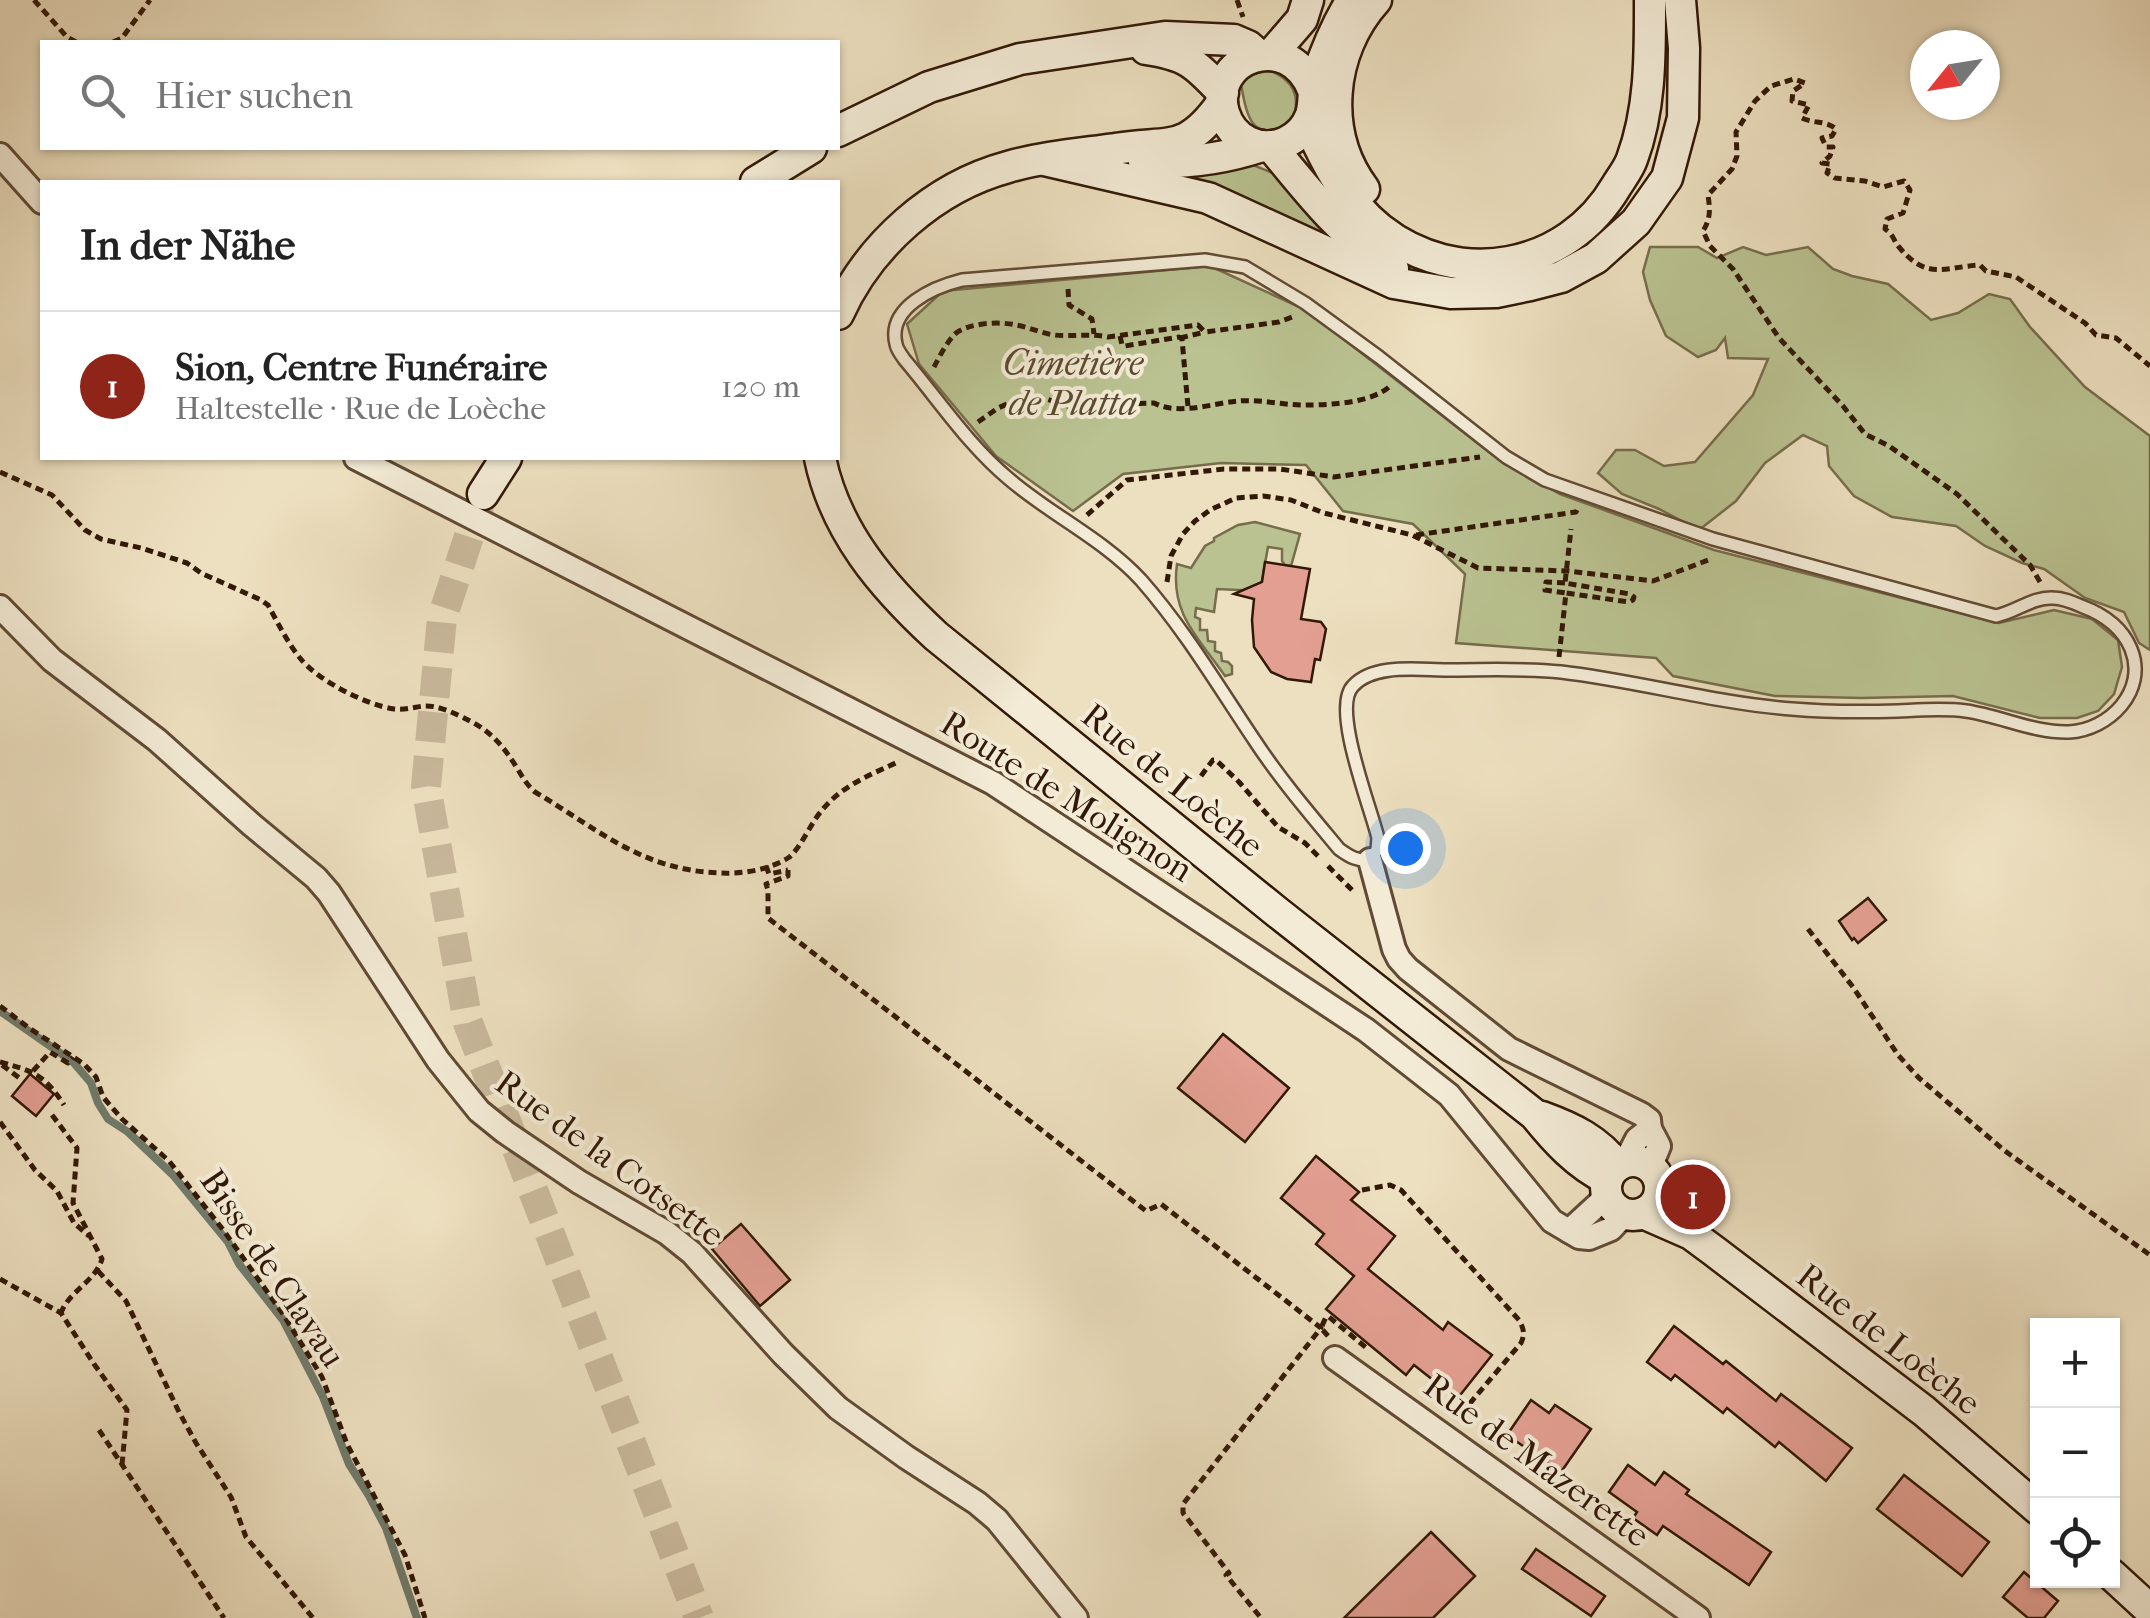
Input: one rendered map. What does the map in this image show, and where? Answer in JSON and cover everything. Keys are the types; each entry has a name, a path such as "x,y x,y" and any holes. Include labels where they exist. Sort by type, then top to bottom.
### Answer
{"street":[{"path":"840,310 858,277 897,231 921,210 976,177 1014,165 1132,146 1168,145 1192,136 1208,124 1234,69 1245,60 1264,55 1302,18 1308,0"},
{"path":"1312,90 1330,41 1352,0"},
{"path":"1376,0 1348,40 1338,70 1338,127 1349,164 1358,181 1389,217 1408,232 1472,264"},
{"path":"1308,122 1329,167 1367,218 1395,240 1445,261 1491,266 1517,262 1574,235 1604,207 1632,161 1646,108 1650,0"},
{"path":"1044,160 1208,198 1394,283 1425,290 1496,292 1561,276 1596,258 1636,222 1667,178 1683,118 1680,0"},
{"path":"840,130 929,87 1020,59 1164,37 1234,40 1264,55 1285,58 1307,76 1312,90 1308,122 1290,140 1198,162 1120,160 1098,152"},
{"path":"1115,44 1190,61 1206,74 1222,98 1228,124 1237,134 1267,146 1347,235 1425,290"},
{"path":"759,180 808,150"},
{"path":"0,155 40,200"},
{"name":"Route de Molignon","path":"360,460 993,783 1366,1030 1449,1095 1552,1222 1569,1231 1629,1186"},
{"path":"483,494 505,460"},
{"name":"Rue de Loèche","path":"821,460 838,514 854,544 904,606 936,636 1421,1028 1535,1114 1557,1142 1589,1170 1629,1186 1924,1411 2030,1501"},
{"name":"Rue de la Cotsette","path":"0,608 67,673 140,726 316,878 448,1075 480,1111 569,1175 668,1233 692,1252 783,1354 838,1408 997,1520 1076,1618"},
{"path":"1370,860 1394,949 1408,969 1510,1049 1649,1120 1659,1146 1629,1186"},
{"name":"Rue de Mazerette","path":"1334,1358 1698,1618"},
{"path":"2120,1582 2150,1610"}],"lane":[{"path":"1205,260 1245,267 1305,303 1399,374 1523,468 1556,484 1702,536 1996,616 2049,597 2097,612 2114,624 2131,649 2134,674 2130,691 2109,720 2096,727 2065,732 1961,710 1788,709 1560,672 1379,672 1351,687 1346,696 1350,742 1378,838 1377,850 1370,860 1361,861 1339,849 1306,809 1271,765 1196,650 1121,560 1011,481 962,432 904,359 896,344 896,327 913,302 938,287 962,280 1205,260"}],"path":[{"path":"34,0 72,40"},
{"path":"118,40 150,0"},
{"path":"2049,597 2030,565 1957,494 1865,434 1779,338 1733,270 1710,246 1704,231 1710,210 1708,195 1732,169 1737,156 1736,132 1755,100 1771,86 1794,78 1805,83 1793,91 1792,101 1808,104 1802,118 1829,123 1836,129 1832,136 1822,138 1826,146 1833,147 1822,163 1830,164 1827,173 1834,178 1883,187 1904,180 1910,190 1908,202 1903,212 1887,219 1885,229 1916,262 1933,271 1980,265 1986,271 2016,277 2085,322 2096,334 2116,338 2150,366"},
{"path":"1120,336 1124,346 1279,322 1296,316 1305,303"},
{"path":"1069,305 1092,320 1094,334"},
{"path":"922,380 958,331 974,326 1016,325 1074,338 1198,325 1205,332"},
{"path":"1180,338 1188,407"},
{"path":"962,432 998,408 1034,395 1068,406 1154,403 1166,409 1242,400 1309,405 1383,394 1399,374"},
{"path":"1074,527 1126,480 1224,469 1280,469 1334,477 1485,457 1492,446"},
{"path":"0,472 52,495 85,530 101,539 187,564 261,600 303,662 343,689 394,709 427,706 445,710 488,731 526,784 634,854 676,868 732,874 791,856 824,807 848,785 925,748"},
{"path":"1412,535 1576,512 1584,494"},
{"path":"1164,608 1171,556 1182,534 1210,510 1236,498 1292,500 1324,514 1412,535 1478,568 1567,571 1653,581 1741,547"},
{"path":"1565,584 1572,529"},
{"path":"1546,582 1634,597 1628,602 1566,593 1545,590 1546,582"},
{"path":"1558,658 1566,593"},
{"path":"1201,776 1216,760 1278,827 1305,843 1355,893 1377,887"},
{"path":"766,866 769,874 788,870 788,876 766,884 768,918 1146,1211 1161,1204 1321,1328 1330,1338 1334,1358"},
{"path":"1808,929 1854,987 1898,1055 1919,1078 2017,1160 2150,1255"},
{"name":"Bisse de Clavau","path":"0,1006 71,1060 84,1064 96,1077 112,1108 169,1161 224,1231 322,1377 348,1444 405,1556 424,1618"},
{"path":"33,1071 50,1052 71,1060"},
{"path":"0,1063 33,1071 54,1090 64,1106"},
{"path":"0,1063 22,1080"},
{"path":"52,1115 77,1148 73,1203 102,1259 98,1271 65,1302 61,1313"},
{"path":"0,1122 35,1170 56,1191 74,1223 92,1238"},
{"path":"1362,1190 1390,1184 1401,1190 1523,1328 1521,1344 1466,1408 1422,1389"},
{"path":"98,1271 126,1302 196,1444 231,1497 246,1537 313,1618"},
{"path":"0,1279 61,1313 127,1410 122,1464"},
{"path":"1262,1618 1183,1513 1184,1504 1321,1328 1326,1316 1378,1358"},
{"path":"99,1430 224,1618"}],"green space":[{"path":"1271,71 1291,85 1296,105 1292,121 1268,130 1254,125 1249,117 1241,84 1251,75"},
{"path":"1253,165 1275,174 1328,239 1197,180 1197,173"},
{"path":"1650,247 1698,247 1717,258 1743,247 1766,255 1808,247 1833,269 1888,284 1931,320 1958,313 1989,294 2010,299 2085,387 2150,436 2150,650 2139,643 2124,612 2085,598 2044,569 1985,546 1956,526 1892,517 1854,496 1829,466 1827,446 1803,435 1765,463 1736,501 1699,530 1622,494 1598,473 1616,450 1635,450 1664,466 1695,462 1753,395 1768,359 1728,358 1725,338 1716,350 1698,357 1666,336 1643,272"},
{"name":"Cimetière de Platta","path":"1210,266 1306,310 1498,459 1560,494 1714,550 1999,623 2054,610 2092,619 2118,640 2122,667 2114,694 2098,711 2077,718 2040,718 1953,696 1775,696 1673,676 1656,658 1456,643 1465,574 1413,524 1343,511 1306,465 1221,463 1123,474 1073,511 996,456 919,364 907,324 943,291"},
{"path":"1255,522 1300,534 1291,566 1282,561 1282,549 1268,547 1260,591 1217,589 1214,612 1196,608 1200,630 1207,630 1208,641 1215,642 1215,651 1221,653 1222,661 1232,666 1232,674 1225,676 1182,611 1177,564 1191,568 1214,538 1238,525"}],"building":[{"path":"1265,562 1310,569 1301,619 1321,622 1326,629 1311,682 1271,672 1254,647 1254,599 1234,594 1262,582"},
{"path":"1868,898 1886,920 1858,943 1839,921"},
{"path":"1223,1034 1289,1088 1245,1142 1178,1088"},
{"path":"30,1074 54,1094 36,1116 12,1096"},
{"path":"1316,1156 1359,1192 1351,1200 1395,1236 1368,1269 1443,1330 1448,1322 1492,1355 1457,1399 1414,1365 1406,1375 1326,1309 1354,1276 1316,1244 1324,1234 1281,1198"},
{"path":"741,1224 790,1280 760,1306 712,1249"},
{"path":"1674,1326 1776,1401 1781,1394 1852,1448 1826,1481 1779,1442 1775,1447 1727,1408 1723,1413 1675,1375 1671,1380 1647,1362"},
{"path":"1531,1400 1549,1413 1555,1405 1591,1429 1561,1472 1507,1435"},
{"path":"1628,1465 1655,1485 1664,1472 1689,1490 1686,1494 1771,1552 1749,1585 1663,1526 1657,1535 1633,1518 1637,1512 1609,1492"},
{"path":"1904,1475 1989,1542 1962,1576 1877,1509"},
{"path":"1431,1532 1475,1576 1433,1618 1344,1618"},
{"path":"1536,1549 1605,1596 1591,1616 1522,1569"},
{"path":"2024,1572 2030,1577 2030,1588 2043,1588 2058,1601 2044,1618 2028,1618 2003,1597"}],"waterway":[{"path":"0,1011 73,1062 91,1083 108,1119 128,1132 173,1175 228,1242 239,1264 283,1320 323,1397 349,1464 386,1528 417,1618"}],"tunnel":[{"path":"483,494 442,618 426,786 468,1023 699,1618"}],"place":[{"name":"Sion, Centre Funéraire","path":"1693,1197"}]}
